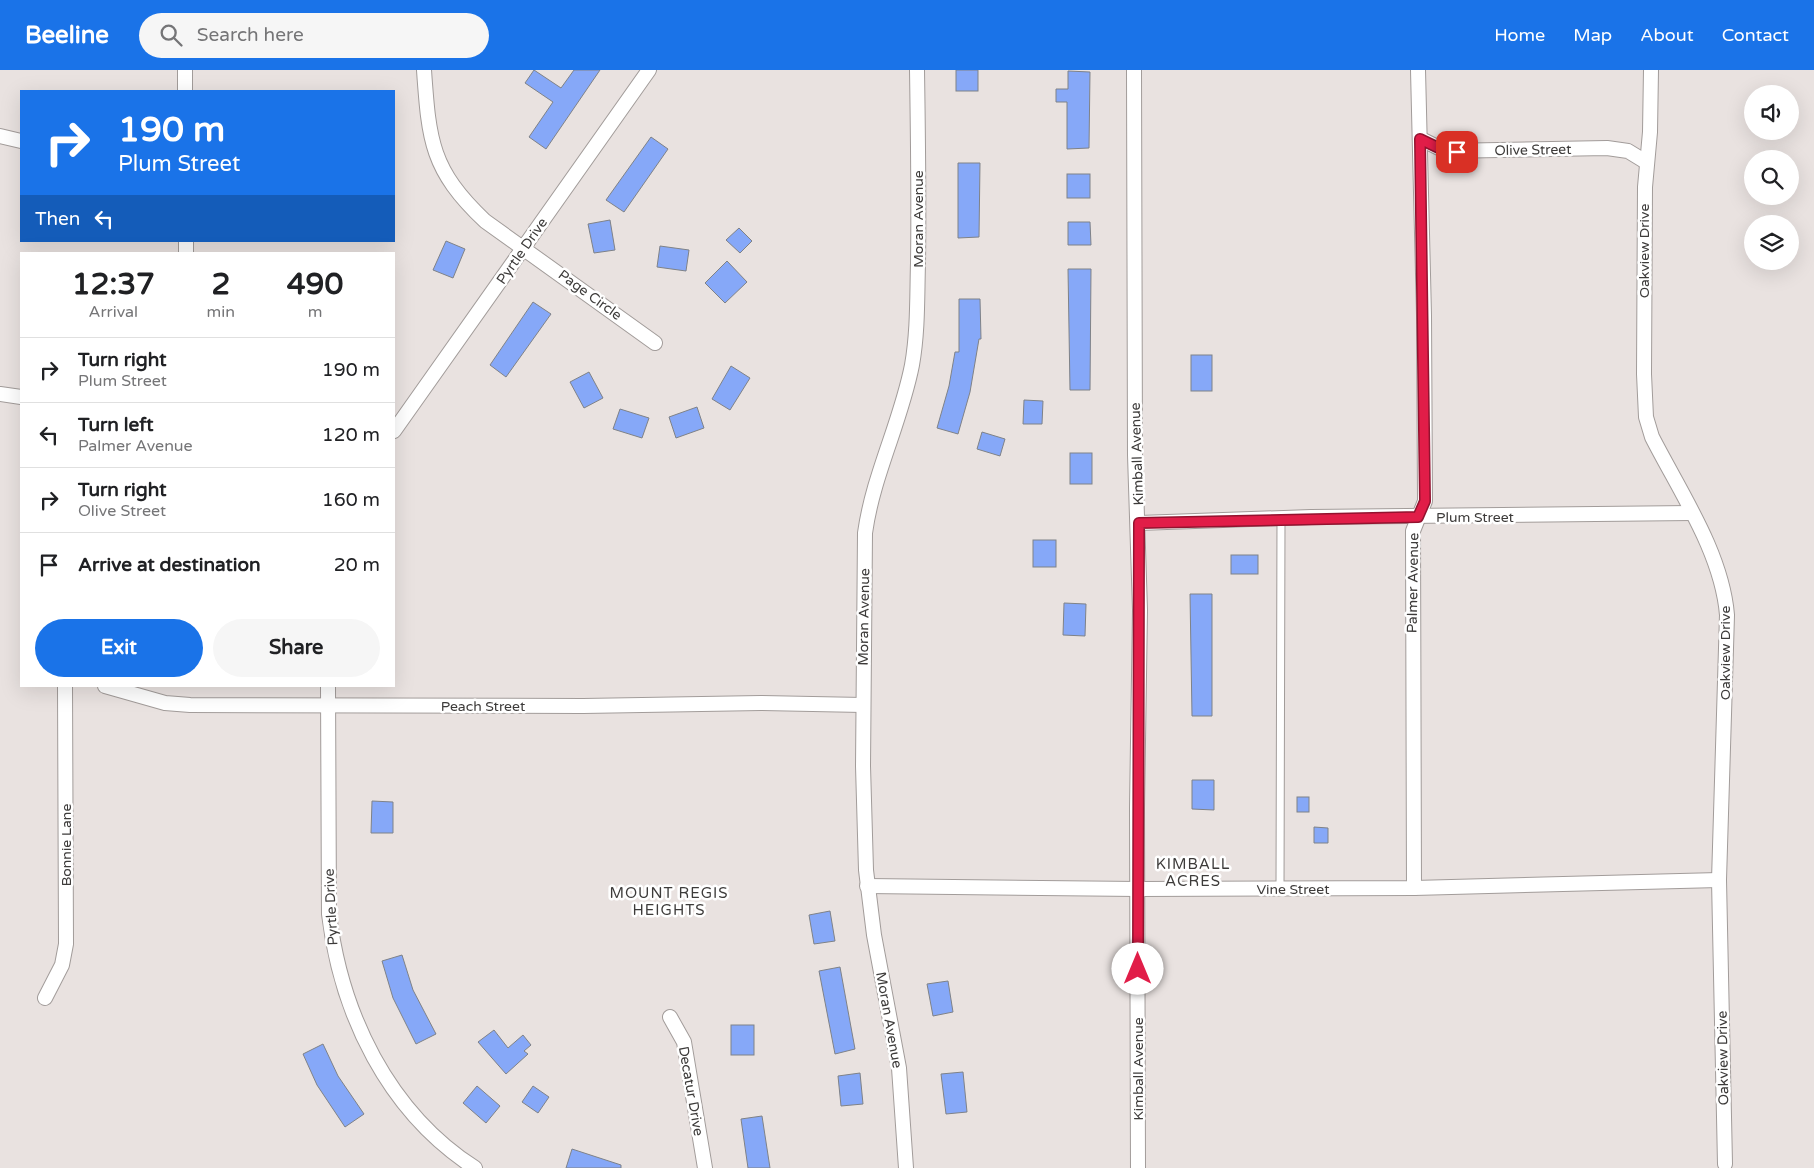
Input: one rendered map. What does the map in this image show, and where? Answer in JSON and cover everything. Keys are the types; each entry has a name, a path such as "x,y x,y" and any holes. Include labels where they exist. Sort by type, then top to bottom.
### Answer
{"street":[{"path":"184,70 185,90"},
{"name":"Page Circle","path":"424,70 428,128 442,168 466,203 485,221 655,343"},
{"name":"Pyrtle Drive","path":"395,430 649,70"},
{"name":"Moran Avenue","path":"906,1168 899,1068 874,935 867,886 863,766 865,533 869,507 912,366 916,329 919,214 918,70"},
{"name":"Kimball Avenue","path":"1134,70 1135,454 1139,523 1138,1168"},
{"name":"Palmer Avenue","path":"1414,888 1413,531 1425,501 1418,70"},
{"name":"Oakview Drive","path":"1651,70 1650,132 1646,162 1644,355 1646,416 1652,437 1713,554 1721,579 1727,615 1718,880 1725,1164"},
{"path":"0,136 20,140"},
{"name":"Olive Street","path":"1420,139 1445,151 1607,148 1628,151 1646,162"},
{"path":"0,394 20,397"},
{"name":"Plum Street","path":"1139,523 1281,518 1692,513"},
{"name":"Bonnie Lane","path":"45,998 62,966 66,944 64,687"},
{"name":"Peach Street","path":"108,687 136,697 174,704 239,706 583,706 761,703 864,705"},
{"name":"Pyrtle Drive","path":"328,687 329,914 333,948 341,982 358,1027 381,1072 400,1098 437,1140 476,1168"},
{"name":"Vine Street","path":"867,886 1138,890 1280,889 1414,888 1718,880"},
{"name":"Decatur Drive","path":"670,1017 684,1042 705,1168"}],"lane":[{"path":"1280,889 1281,518"}],"building":[{"path":"534,70 561,88 574,70 600,70 546,149 529,137 553,102 525,83"},
{"path":"956,70 978,70 978,91 956,91"},
{"path":"1068,71 1090,72 1089,148 1067,149 1067,102 1056,102 1056,89 1068,89"},
{"path":"651,137 668,149 624,212 606,200"},
{"path":"958,163 980,163 979,237 958,238"},
{"path":"1067,174 1090,174 1090,198 1067,198"},
{"path":"610,220 615,250 594,253 588,224"},
{"path":"1068,222 1090,222 1091,245 1068,245"},
{"path":"739,228 752,241 740,253 726,240"},
{"path":"446,241 465,249 453,278 433,270"},
{"path":"660,246 689,250 686,271 657,267"},
{"path":"727,261 747,282 725,303 705,283"},
{"path":"1068,269 1091,269 1090,390 1070,390"},
{"path":"959,299 980,299 981,339 979,339 970,392 958,434 937,428 949,386 955,352 959,352"},
{"path":"533,302 551,314 506,377 490,365"},
{"path":"1191,355 1212,355 1212,391 1191,391"},
{"path":"731,366 750,378 730,410 712,399"},
{"path":"589,372 603,398 584,408 570,382"},
{"path":"1024,400 1043,401 1042,424 1023,424"},
{"path":"697,407 704,428 676,438 669,417"},
{"path":"620,409 649,418 642,438 613,429"},
{"path":"982,432 1005,439 1000,456 977,449"},
{"path":"1070,453 1092,453 1092,484 1070,484"},
{"path":"1033,540 1056,540 1056,567 1033,567"},
{"path":"1231,555 1258,555 1258,574 1231,574"},
{"path":"1190,594 1212,594 1212,716 1192,716"},
{"path":"1064,603 1086,604 1085,636 1063,635"},
{"path":"1192,780 1214,780 1214,810 1192,809"},
{"path":"1297,797 1309,797 1309,812 1297,812"},
{"path":"372,801 393,802 393,833 371,833"},
{"path":"1314,827 1328,828 1328,843 1314,843"},
{"path":"830,911 835,941 814,944 809,915"},
{"path":"402,955 413,990 436,1034 416,1044 393,998 382,961"},
{"path":"840,967 855,1049 835,1054 819,971"},
{"path":"948,981 953,1012 933,1016 927,984"},
{"path":"731,1025 754,1025 754,1055 731,1055"},
{"path":"494,1030 508,1048 523,1035 531,1045 524,1051 528,1054 506,1074 478,1042"},
{"path":"323,1044 338,1076 364,1114 345,1127 317,1085 303,1054"},
{"path":"963,1072 967,1112 946,1114 941,1074"},
{"path":"860,1073 863,1104 841,1106 838,1076"},
{"path":"477,1086 500,1106 486,1123 463,1103"},
{"path":"533,1086 549,1097 538,1113 522,1102"},
{"path":"762,1116 770,1168 748,1168 741,1119"},
{"path":"572,1149 621,1165 621,1168 566,1168"}],"district":[{"name":"KIMBALL ACRES","path":"1193,872"},
{"name":"MOUNT REGIS HEIGHTS","path":"669,902"}],"route":[{"path":"1138,969 1139,523 1418,517 1425,501 1424,315 1420,139 1430,146 1445,151 1457,152"}]}
